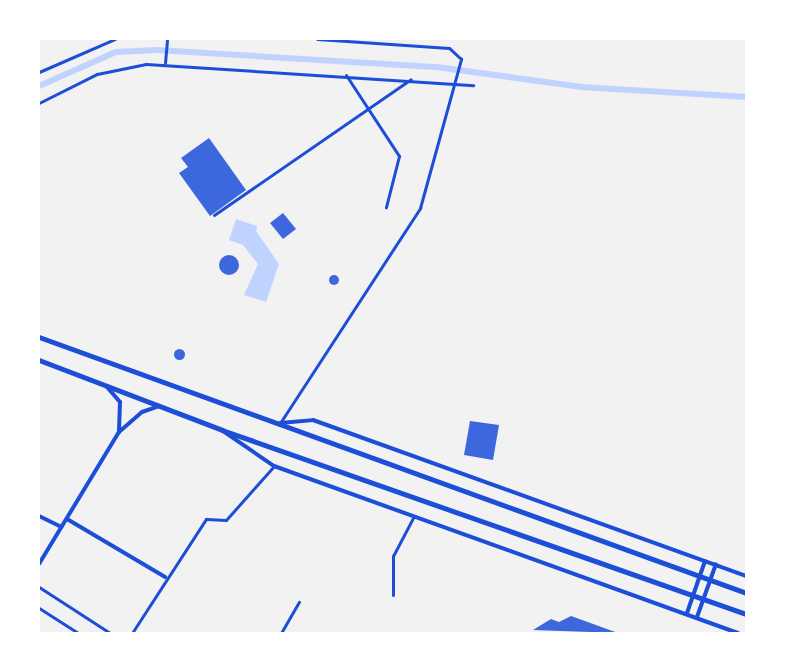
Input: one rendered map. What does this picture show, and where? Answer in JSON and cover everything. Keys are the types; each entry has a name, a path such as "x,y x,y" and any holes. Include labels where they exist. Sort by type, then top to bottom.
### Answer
{"highway":[{"path":"39,337 746,593"},
{"path":"39,360 162,405 222,430 694,594 746,614"}],"street":[{"path":"39,72 115,39"},
{"path":"165,63 167,39"},
{"path":"280,423 420,208 461,59 449,48 317,39"},
{"path":"39,103 97,74 124,66 165,63 454,82 474,85"},
{"path":"345,75 400,156 386,208"},
{"path":"214,215 411,79"},
{"path":"104,384 120,402 119,432"},
{"path":"39,563 119,432 142,412 162,405"},
{"path":"280,423 313,420 746,576"},
{"path":"222,430 274,466 738,633"},
{"path":"132,633 165,577 206,519 226,520 274,466"},
{"path":"39,516 62,527"},
{"path":"393,595 393,556 414,516"},
{"path":"67,519 165,577"},
{"path":"687,614 705,561"},
{"path":"697,617 716,564"},
{"path":"39,587 110,633"},
{"path":"281,633 298,602"},
{"path":"39,608 78,633"}],"water":[{"path":"236,219 257,226 256,231 279,264 266,302 244,295 258,264 243,245 229,240"}],"building":[{"path":"209,138 246,190 210,216 179,173 188,167 181,158"},
{"path":"283,213 296,229 283,239 270,223"},
{"path":"229,255 236,258 239,265 236,272 229,275 222,272 219,265 222,258"},
{"path":"332,275 336,275 339,280 338,284 332,285 329,282 329,278"},
{"path":"179,348 185,354 179,360 173,354"},
{"path":"470,421 499,425 493,460 464,455"},
{"path":"571,616 618,633 533,630 551,619 559,622"}],"waterway":[{"path":"39,86 116,52 157,50 437,67 582,87 746,97"}]}
